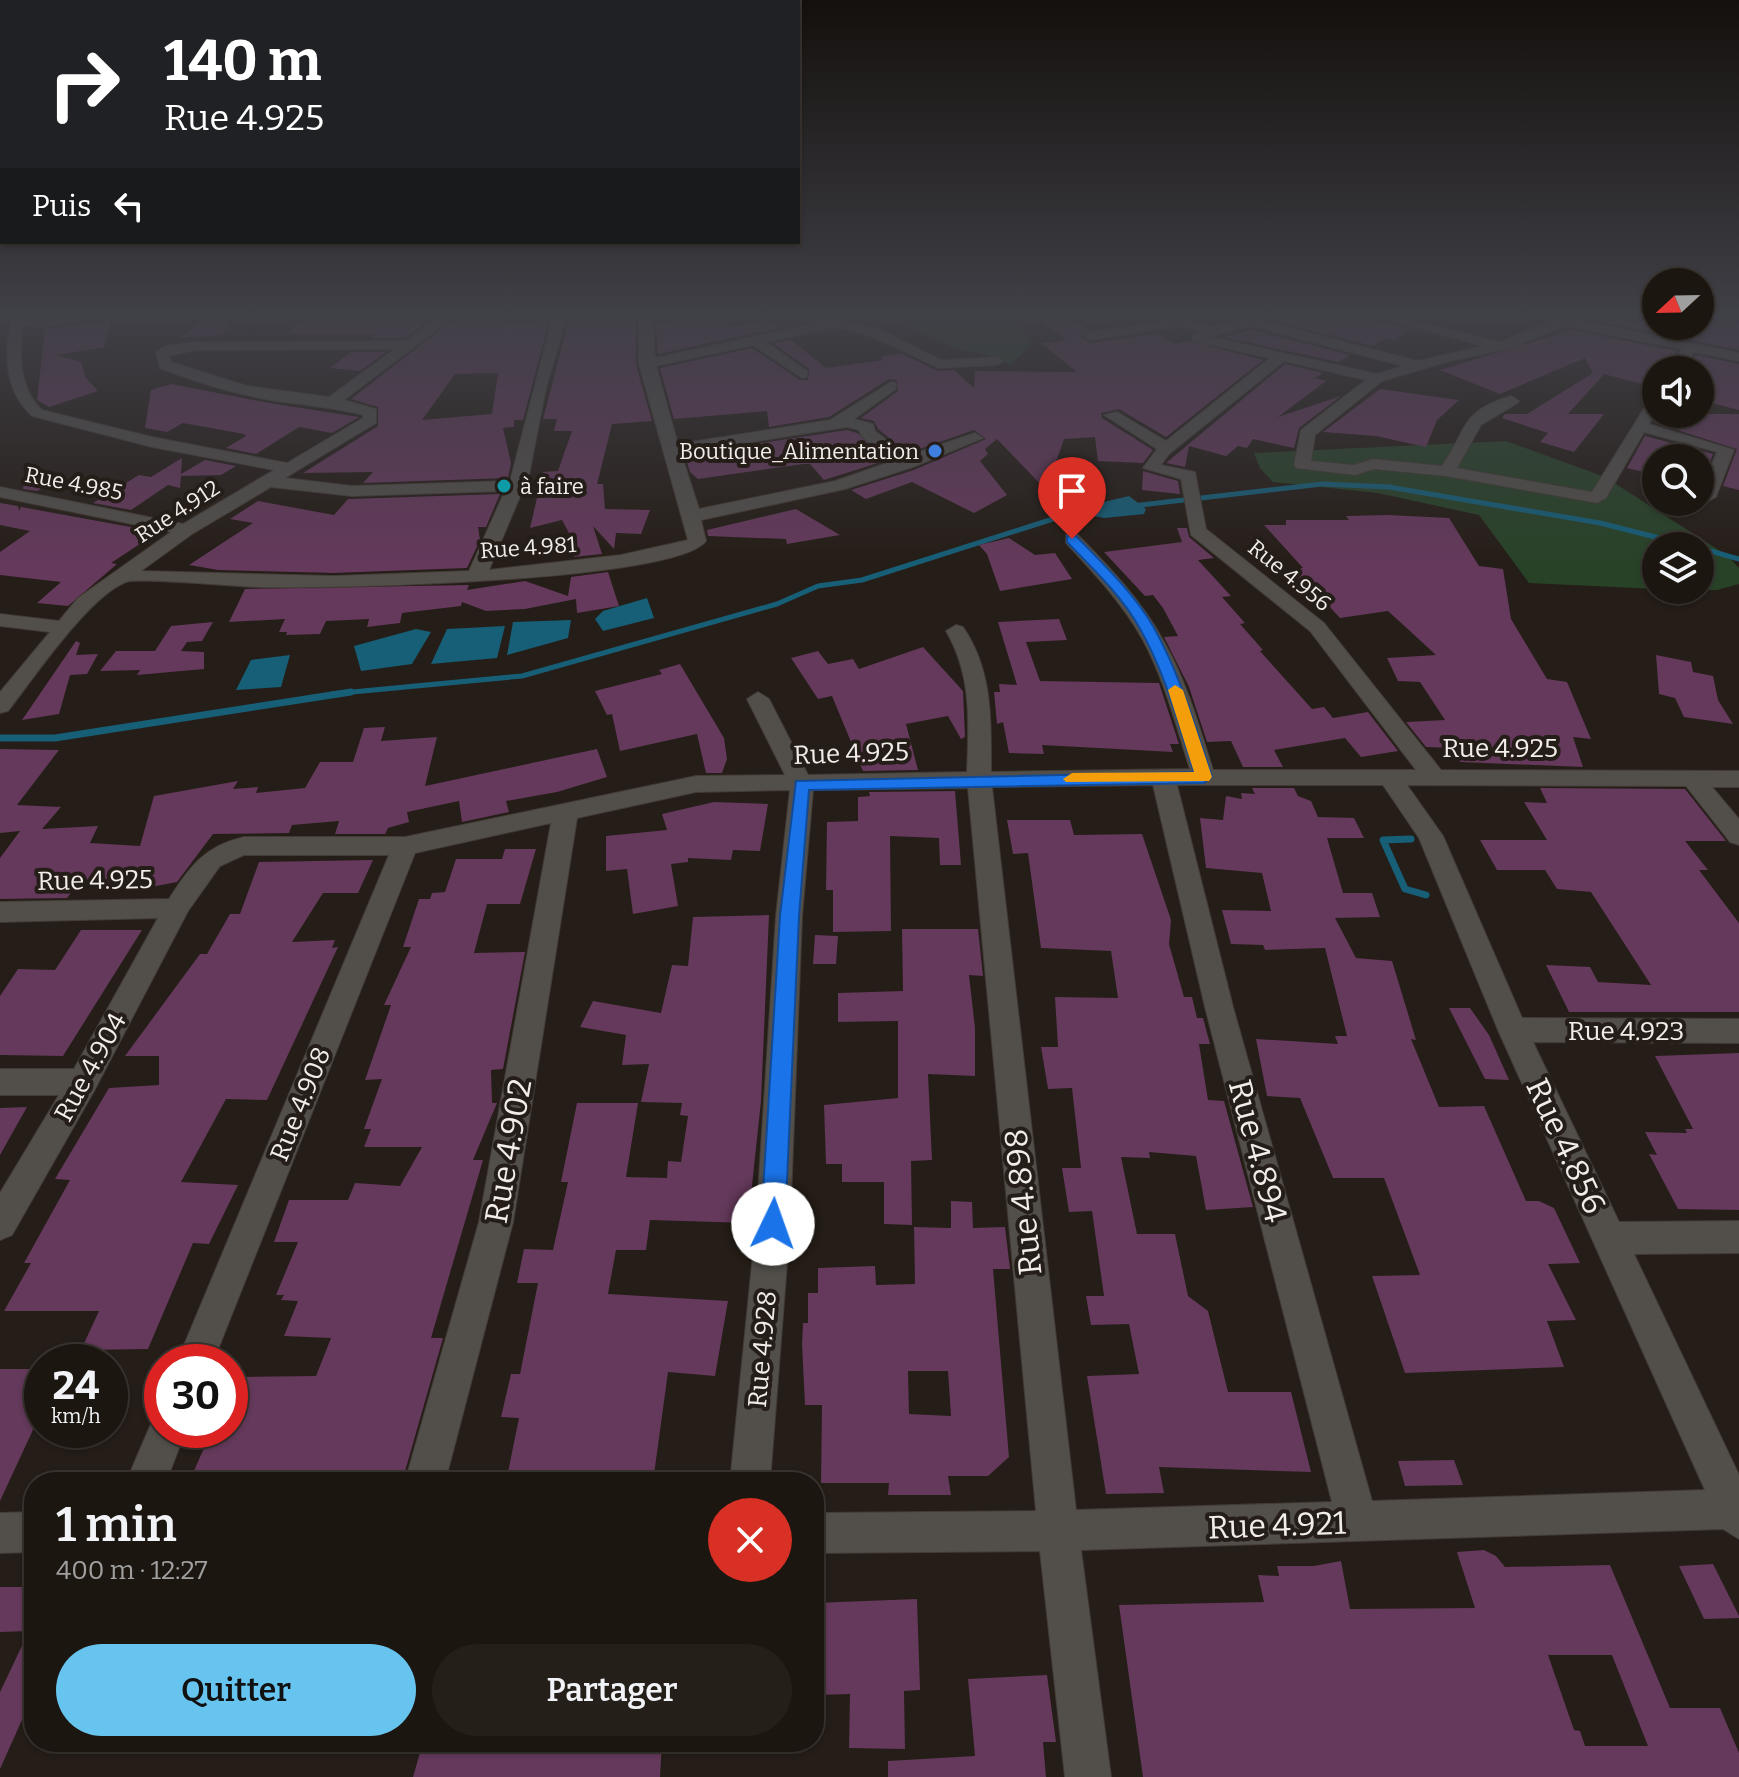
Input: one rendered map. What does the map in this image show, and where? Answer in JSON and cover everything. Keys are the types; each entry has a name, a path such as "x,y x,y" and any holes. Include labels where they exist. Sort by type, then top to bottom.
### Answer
{"street":[{"path":"22,396 37,413 152,442 287,468"},
{"name":"Rue 4.912","path":"0,706 61,627 85,602 120,575 265,481 371,420 371,412 332,402 282,396"},
{"path":"332,402 340,396"},
{"path":"477,575 516,486 539,396"},
{"path":"655,396 669,450 693,516 806,494 907,464 975,438"},
{"path":"836,423 880,396"},
{"path":"1112,415 1167,448 1232,396"},
{"path":"1354,396 1307,433 1302,465 1355,470 1373,464 1446,471 1597,498 1642,423"},
{"path":"1446,471 1456,461 1462,439 1472,424 1490,409 1511,401"},
{"path":"669,450 836,423 867,427 867,433 907,464"},
{"path":"1640,426 1704,444"},
{"path":"1714,447 1726,450 1714,480"},
{"name":"Rue 4.956","path":"1167,448 1151,468 1189,476 1197,531 1317,627 1434,778"},
{"path":"265,481 352,491 516,486"},
{"name":"Rue 4.985","path":"0,492 186,530"},
{"name":"Rue 4.981","path":"120,575 216,582 477,575 602,565 690,548 697,541 693,516"},
{"path":"1072,539 1118,587 1145,626 1174,685 1204,777"},
{"path":"0,620 61,627"},
{"name":"Rue 4.898","path":"956,631 973,658 979,700 979,780 1058,1531 1088,1777"},
{"path":"758,699 802,785"},
{"name":"Rue 4.925","path":"0,912 177,908 210,858 223,849 244,846 405,846 696,784 802,785 1163,777 1739,779"},
{"name":"Rue 4.894","path":"1163,777 1222,1018 1358,1523"},
{"name":"Rue 4.856","path":"1389,777 1431,836 1513,1030 1737,1512"},
{"path":"1693,779 1739,836"},
{"name":"Rue 4.928","path":"751,1472 773,1224 789,916 802,785"},
{"name":"Rue 4.902","path":"428,1472 496,1222 565,814"},
{"name":"Rue 4.908","path":"202,1344 405,846"},
{"name":"Rue 4.904","path":"0,1224 83,1082 177,908"},
{"name":"Rue 4.923","path":"1513,1030 1739,1031"},
{"path":"0,1082 83,1082"},
{"path":"1609,1238 1739,1237"},
{"path":"150,1472 160,1448"},
{"name":"Rue 4.921","path":"824,1533 1058,1531 1737,1512"},
{"path":"0,1533 24,1532"}],"green space":[{"path":"1506,441 1605,477 1642,501 1642,516 1666,516 1691,532 1642,532 1642,588 1529,583 1479,515 1378,493 1273,482 1260,468 1254,453"},
{"path":"1714,547 1739,568 1739,584 1714,590"}],"water":[{"path":"1129,496 1146,509 1144,514 1104,518 1084,514 1087,506"},
{"path":"647,598 654,618 603,631 595,619 603,611"},
{"path":"571,620 568,638 507,655 513,622"},
{"path":"505,626 497,658 431,664 447,629"},
{"path":"416,629 431,632 412,664 361,671 354,646"},
{"path":"290,655 281,687 236,690 251,660"}],"building":[{"path":"37,396 83,396 49,407 37,400"},
{"path":"150,396 233,396 359,417 332,433 299,427 256,454 226,448 246,436 244,434 183,423 167,432 145,428"},
{"path":"355,396 439,396 422,420 492,414 495,396 529,396 523,420 514,420 514,427 503,428 511,463 508,478 363,483 373,472 303,473 378,426 378,407 351,399"},
{"path":"549,396 645,396 652,421 612,424 597,484 603,484 605,509 650,510 641,534 616,533 614,549 593,526 602,554 574,557 576,546 562,520 530,528 543,472 558,471 572,431 554,431 557,419 543,419"},
{"path":"668,396 862,396 829,417 769,427 767,411 674,419"},
{"path":"891,396 1218,396 1166,437 1119,409 1101,413 1102,418 1153,450 1143,463 1098,461 1095,437 1064,439 1046,490 997,439 985,449 988,454 980,461 1007,495 974,513 912,482 866,499 851,490 914,470 986,439 974,430 908,453 878,429 874,421 861,418"},
{"path":"1247,396 1306,396 1278,417 1341,396 1299,428 1294,448 1253,439 1247,448 1238,446 1226,456 1189,446 1185,467 1166,463"},
{"path":"1371,396 1430,396 1459,400 1437,420 1426,447 1376,436 1323,432"},
{"path":"1556,396 1584,396 1568,414 1604,414 1574,452 1540,442 1548,433 1502,418 1505,414 1527,414"},
{"path":"1714,396 1739,396 1739,410 1714,404"},
{"path":"1714,414 1739,414 1739,490 1723,486 1737,449 1671,428 1714,428"},
{"path":"847,430 857,433 887,460 824,480 810,464 698,479 690,472 685,455"},
{"path":"1645,436 1675,444 1642,444 1642,472 1627,468"},
{"path":"182,458 181,474 205,460 236,466 221,475 181,476 180,488 168,485 131,510 93,503 139,475 151,477"},
{"path":"26,469 66,475 37,491 23,489"},
{"path":"1143,471 1178,481 1180,494 1142,490"},
{"path":"500,494 486,527 478,527 480,540 467,568 334,573 218,570 189,565 253,523 230,519 258,501 334,515 348,499"},
{"path":"0,503 18,506 19,511 21,507 158,532 111,563 117,564 68,606 37,603 61,582 0,575 0,552 30,531 0,525"},
{"path":"796,509 840,535 787,544 786,539 708,536 707,530"},
{"path":"1346,516 1449,518 1479,566 1503,569 1511,619 1547,679 1567,682 1591,739 1573,737 1583,767 1460,762 1453,748 1426,747 1406,722 1445,720 1420,682 1398,681 1387,658 1436,655 1388,611 1340,618 1327,604 1317,607 1292,570 1303,568 1264,525 1286,525 1286,520 1349,520"},
{"path":"1177,528 1187,528 1189,537 1214,558 1198,560 1231,596 1222,597 1245,623 1240,624 1263,650 1260,651 1312,709 1324,707 1333,718 1368,712 1398,751 1361,757 1345,738 1274,750 1283,767 1243,767 1231,741 1207,742 1189,687 1164,637 1178,636 1163,608 1153,595 1145,596 1104,552 1182,542"},
{"path":"1009,538 1035,555 1055,553 1072,579 1000,591 987,554 979,545"},
{"path":"608,572 619,606 577,613 576,599 525,609 486,611 462,602 461,606 402,613 400,623 367,627 369,619 326,621 320,634 286,635 287,632 279,632 285,619 229,622 245,589 469,585 467,590 525,581 568,596 571,577"},
{"path":"1059,619 1067,640 1026,642 1040,681 1159,683 1179,744 1170,744 1173,752 1042,745 1044,754 1009,753 1003,722 997,724 994,692 1000,692 999,684 1017,685 998,622"},
{"path":"213,622 202,641 187,642 181,651 204,652 204,669 137,675 140,670 100,671 116,651 155,651 171,626"},
{"path":"76,641 80,643 76,655 98,654 87,674 70,675 59,714 22,720"},
{"path":"923,647 963,691 965,737 961,739 948,716 906,724 918,770 863,771 832,696 818,699 791,658 818,651 828,664 853,659 859,669"},
{"path":"1656,655 1691,662 1693,672 1713,676 1718,700 1733,724 1684,717 1675,698 1659,694"},
{"path":"680,664 724,738 727,759 722,773 706,773 697,734 620,751 612,714 607,715 595,691 662,674 659,670"},
{"path":"385,727 381,741 437,737 425,786 597,749 607,777 557,792 506,801 509,812 462,822 459,801 407,812 409,822 388,828 385,834 335,834 339,821 292,825 289,833 213,834 177,882 156,886 80,881 67,898 0,899 0,858 20,831 0,833 0,749 59,750 17,805 61,807 42,829 98,826 90,843 140,846 154,796 238,781 233,789 258,787 256,793 305,788 320,762 353,762 364,728"},
{"path":"1252,788 1294,788 1298,796 1311,801 1318,817 1354,818 1364,838 1327,838 1343,893 1372,893 1380,917 1335,918 1356,958 1392,961 1416,1040 1411,1039 1439,1107 1484,1106 1526,1201 1539,1201 1554,1208 1580,1263 1548,1264 1576,1320 1547,1321 1564,1367 1405,1373 1372,1276 1420,1275 1384,1178 1333,1178 1300,1098 1267,1096 1256,1039 1338,1044 1335,1036 1347,1036 1325,948 1265,950 1263,945 1231,944 1222,910 1271,911 1262,873 1206,868 1200,818 1223,820 1226,796 1242,799 1241,793 1255,794"},
{"path":"1540,788 1685,789 1726,841 1685,841 1708,870 1699,870 1739,923 1739,1012 1569,1012 1546,965 1590,967 1598,982 1651,985 1591,892 1557,889 1545,870 1497,870 1480,840 1547,840 1524,802 1547,803"},
{"path":"955,791 961,865 940,865 939,838 890,836 891,931 833,932 833,890 826,890 827,822 858,821 858,797 870,796 869,792"},
{"path":"714,802 768,804 760,851 733,850 731,860 688,858 688,862 671,864 678,906 633,914 627,869 606,871 606,836 667,830 662,814"},
{"path":"1007,820 1070,820 1074,835 1142,834 1171,920 1169,944 1184,997 1192,997 1197,1018 1203,1018 1210,1044 1199,1044 1208,1100 1224,1101 1253,1207 1206,1210 1196,1156 1149,1152 1150,1158 1121,1157 1137,1234 1175,1234 1188,1296 1208,1311 1228,1392 1291,1392 1311,1472 1159,1467 1164,1493 1106,1494 1087,1376 1139,1374 1129,1324 1091,1325 1086,1296 1104,1296 1092,1211 1069,1212 1062,1168 1081,1168 1072,1088 1048,1089 1041,1047 1058,1047 1055,997 1118,998 1111,951 1041,948 1028,853 1013,854"},
{"path":"505,849 536,849 520,904 487,904 474,953 525,952 503,1069 491,1070 492,1103 497,1103 473,1160 483,1160 431,1338 443,1338 405,1472 193,1472 204,1448 248,1448 248,1377 316,1376 331,1338 284,1336 298,1301 281,1300 284,1295 276,1295 298,1242 274,1242 289,1200 348,1200 355,1183 400,1186 422,1147 364,1147 371,1129 364,1129 382,1079 365,1080 391,1005 384,1005 411,947 403,947 419,899 430,899 432,893 445,892 456,859 502,859"},
{"path":"373,860 358,893 323,893 292,942 335,940 332,948 338,947 267,1100 226,1099 181,1182 238,1185 209,1244 193,1243 150,1344 144,1344 144,1349 128,1349 128,1344 84,1344 99,1311 4,1311 31,1263 24,1263 70,1180 55,1179 109,1088 159,1085 159,1056 125,1056 200,954 207,954 230,914 240,914 259,862"},
{"path":"769,915 761,1101 748,1223 650,1220 646,1250 616,1250 608,1294 728,1301 715,1376 668,1372 654,1472 508,1472 519,1418 501,1417 511,1374 520,1374 538,1283 517,1283 524,1249 553,1250 568,1182 561,1182 577,1103 638,1103 626,1177 667,1178 668,1161 681,1162 688,1116 680,1115 682,1103 641,1102 649,1064 622,1065 626,1035 580,1027 593,1001 661,1013 672,965 688,966 693,917"},
{"path":"902,929 978,929 983,976 969,975 975,1028 975,1076 928,1074 932,1160 911,1161 912,1225 884,1224 884,1182 842,1182 842,1164 826,1164 824,1105 898,1098 898,1021 838,1022 838,993 903,991"},
{"path":"81,930 142,930 63,1056 0,1055 0,996 18,969 55,970"},
{"path":"815,935 838,936 836,964 813,964"},
{"path":"1449,1008 1470,1008 1489,1035 1509,1080 1485,1079"},
{"path":"1739,1053 1739,1210 1678,1209 1649,1154 1657,1155 1645,1132 1687,1133 1685,1129 1693,1129 1655,1056"},
{"path":"27,1107 0,1155 0,1108"},
{"path":"951,1201 972,1202 973,1228 1005,1227 1010,1269 993,1269 1009,1457 988,1476 948,1476 951,1495 888,1495 889,1483 824,1483 824,1472 821,1472 822,1405 805,1405 802,1344 803,1323 808,1323 808,1293 818,1293 818,1268 875,1266 876,1285 915,1284 914,1227 951,1228","holes":["908,1371 948,1371 951,1416 909,1414"]},
{"path":"0,1369 24,1369 25,1448 0,1501"},
{"path":"1454,1460 1463,1485 1405,1486 1398,1461"},
{"path":"1484,1550 1496,1556 1505,1567 1610,1565 1670,1708 1720,1708 1739,1753 1739,1777 1143,1777 1119,1605 1264,1602 1258,1575 1279,1576 1277,1566 1314,1566 1341,1561 1350,1609 1475,1608 1457,1552","holes":["1548,1655 1612,1655 1648,1746 1585,1746 1580,1731 1574,1730"]},
{"path":"1713,1564 1739,1618 1704,1619 1679,1566"},
{"path":"0,1587 24,1587 24,1631 0,1632"},
{"path":"917,1599 920,1690 904,1691 905,1749 849,1748 850,1694 824,1695 824,1603"},
{"path":"24,1642 24,1715 0,1769 0,1692"},
{"path":"1047,1675 1056,1742 1043,1742 1046,1777 888,1777 888,1761 975,1756 968,1679"},
{"path":"420,1752 661,1752 660,1777 413,1777"}],"waterway":[{"path":"1132,506 1322,484 1389,487 1600,523 1642,534"},
{"path":"349,692 522,676 777,604 818,586 862,580 1053,519 1092,512"},
{"path":"1714,552 1739,559"},
{"path":"0,738 55,738 349,692"},
{"path":"331,694 349,692"},
{"path":"1411,839 1383,840 1405,889 1426,895"}],"slow traffic":[{"path":"1072,779 1204,777 1175,690"}],"place":[{"name":"Boutique_Alimentation","path":"935,451"},
{"name":"à faire","path":"504,486"}],"route":[{"path":"773,1224 789,916 802,785 861,781 1204,777 1174,685 1145,626 1118,587 1072,539"}]}
